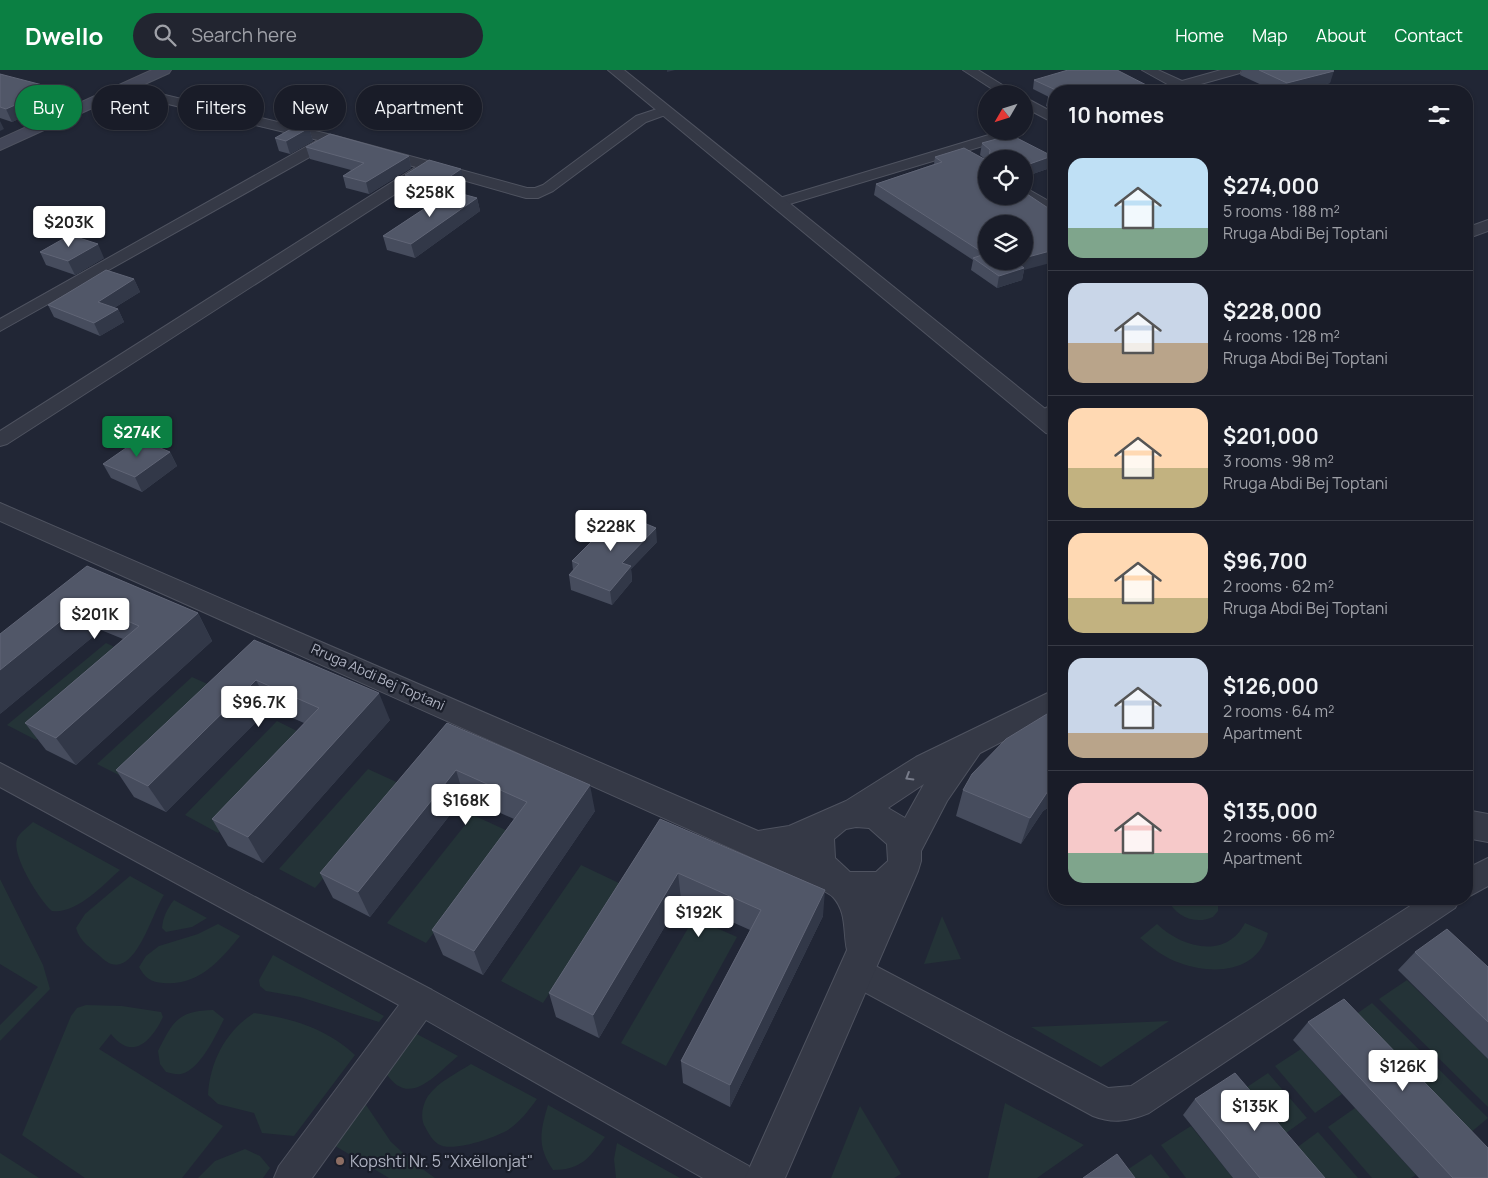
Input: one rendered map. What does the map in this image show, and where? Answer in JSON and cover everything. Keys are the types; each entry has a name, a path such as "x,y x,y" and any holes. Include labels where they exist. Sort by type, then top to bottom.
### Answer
{"main road":[{"path":"132,85 164,70"},
{"path":"0,145 92,103"}],"street":[{"path":"615,70 778,204 1048,417"},
{"path":"968,70 994,85"},
{"path":"1148,70 1179,85"},
{"path":"1184,85 1235,70"},
{"path":"168,100 331,139 526,193 538,193 548,188 641,119 663,111"},
{"path":"1033,107 1048,116"},
{"path":"1033,126 1048,122"},
{"path":"0,326 331,139"},
{"path":"778,204 988,140"},
{"path":"958,149 972,158"},
{"path":"0,440 430,165"},
{"path":"1033,198 1048,207"},
{"path":"1473,231 1488,225"},
{"name":"Rruga Abdi Bej Toptani","path":"0,511 110,558 839,882"},
{"path":"87,577 110,558"},
{"path":"860,959 862,924 839,882 823,868 817,856 817,844 821,832 927,766 1048,706"},
{"path":"765,1178 901,862 936,792 968,746"},
{"path":"0,774 421,1001 737,1178"},
{"path":"756,845 793,839 842,818 868,814 887,823 901,838 901,862 888,883 874,888 860,889 839,882"},
{"path":"1473,825 1488,828"},
{"path":"1473,881 1488,871"},
{"path":"860,959 1105,1104 1118,1105 1137,1101 1437,905"},
{"path":"291,1178 421,1001"}],"shaded area":[{"path":"106,643 134,656 36,740 7,725"},
{"path":"192,677 223,691 129,780 97,764"},
{"path":"277,721 309,737 218,833 185,815"},
{"path":"368,769 403,785 315,888 279,869"},
{"path":"473,815 510,832 426,943 387,923"},
{"path":"33,822 120,870 80,903 61,911 52,911 34,888 18,856 17,839"},
{"path":"581,865 621,884 543,1003 501,981"},
{"path":"130,876 164,895 147,931 132,956 123,963 112,964 86,944 76,928 85,914"},
{"path":"0,879 43,965 50,989 0,1041 0,1025 38,987 0,964"},
{"path":"174,900 207,918 192,927 166,932 162,928 163,920"},
{"path":"1171,905 1218,905 1218,911 1213,917 1200,920 1187,918 1176,911"},
{"path":"942,916 961,959 924,964"},
{"path":"694,918 737,937 666,1066 621,1043"},
{"path":"1245,923 1268,933 1262,946 1254,956 1232,968 1206,969 1180,963 1164,956 1140,938 1157,924 1167,932 1191,944 1215,946 1227,942 1237,935"},
{"path":"218,924 240,936 216,963 197,976 187,981 163,983 149,979 139,967 146,956 159,946 198,934"},
{"path":"273,955 384,1016 379,1022 300,997 266,991 260,986 259,980"},
{"path":"1407,980 1488,1059 1488,1107 1379,999"},
{"path":"1372,1003 1488,1118 1452,1148 1338,1027"},
{"path":"86,1005 122,1006 161,1012 163,1017 159,1025 148,1040 141,1045 127,1046 119,1042 111,1034 99,1049 223,1126 182,1178 85,1178 22,1135 71,1016 77,1008"},
{"path":"213,1010 224,1019 201,1059 195,1066 181,1074 166,1072 160,1064 158,1051 173,1025 184,1016 192,1013"},
{"path":"254,1013 282,1018 308,1026 333,1038 355,1055 294,1136 262,1133 254,1113 218,1104 208,1095 212,1070 221,1048 235,1029"},
{"path":"1169,1021 1101,1067 1031,1027"},
{"path":"415,1033 458,1056 422,1085 404,1088 395,1083 386,1073"},
{"path":"1301,1049 1342,1094 1315,1113 1275,1066"},
{"path":"471,1064 537,1099 516,1123 502,1133 463,1146 453,1147 438,1144 433,1140 424,1125 422,1114 425,1103 428,1096 437,1086"},
{"path":"1268,1073 1307,1118 1268,1146 1229,1099"},
{"path":"364,1102 391,1142 414,1163 435,1178 389,1178 332,1144"},
{"path":"1005,1103 1084,1145 1037,1178 988,1178"},
{"path":"548,1105 605,1137 589,1157 578,1165 571,1168 553,1170 544,1154 542,1131"},
{"path":"860,1106 901,1174 894,1178 831,1178"},
{"path":"1355,1108 1416,1175 1411,1178 1372,1178 1328,1127"},
{"path":"1191,1126 1233,1178 1186,1178 1161,1145"},
{"path":"1318,1132 1358,1178 1295,1178 1280,1160"},
{"path":"617,1143 680,1178 616,1178 614,1159"},
{"path":"245,1149 260,1156 270,1168 263,1178 198,1178 215,1161"},
{"path":"0,1153 39,1178 0,1178"},
{"path":"1151,1154 1170,1178 1115,1178"}],"building":[{"path":"1068,70 1117,70 1146,85 1048,86 1034,80"},
{"path":"1259,70 1332,70 1334,71 1287,83"},
{"path":"0,74 42,85 15,85 15,105 6,109 0,107"},
{"path":"289,130 305,130 286,141 275,138"},
{"path":"330,134 409,156 366,182 343,176 364,163 306,147"},
{"path":"993,140 1021,140 1048,154 1048,157 1033,163 1033,150 990,150 982,143"},
{"path":"964,148 978,156 978,205 1033,205 1033,198 1048,208 1048,252 1033,256 1033,215 978,215 978,250 876,184 942,162 935,157"},
{"path":"429,160 461,169 439,184 405,175"},
{"path":"451,191 477,198 411,244 383,236"},
{"path":"70,235 98,244 68,261 40,252"},
{"path":"106,270 134,279 98,302 118,309 94,323 48,305"},
{"path":"990,270 1018,270 999,276"},
{"path":"139,439 170,452 135,477 103,464"},
{"path":"620,513 656,528 622,563 631,566 610,591 569,575 579,564 572,561"},
{"path":"87,566 198,613 56,738 25,723 139,626 84,602 0,670 0,634"},
{"path":"254,640 379,693 248,837 212,819 319,708 256,680 148,786 116,770"},
{"path":"1047,714 1048,791 1030,818 963,790 972,774 1006,739"},
{"path":"447,723 590,785 474,951 432,930 527,802 456,770 358,892 320,873"},
{"path":"660,819 825,890 730,1085 681,1061 761,910 678,873 593,1015 549,993"},
{"path":"1447,929 1488,967 1488,1022 1415,952"},
{"path":"1344,999 1488,1148 1488,1178 1453,1178 1308,1022"},
{"path":"1235,1073 1325,1178 1260,1178 1195,1099"},
{"path":"1117,1154 1135,1178 1083,1178"}],"place":[{"name":"Kopshti Nr. 5 \"Xixëllonjat\"","path":"340,1161"}]}
